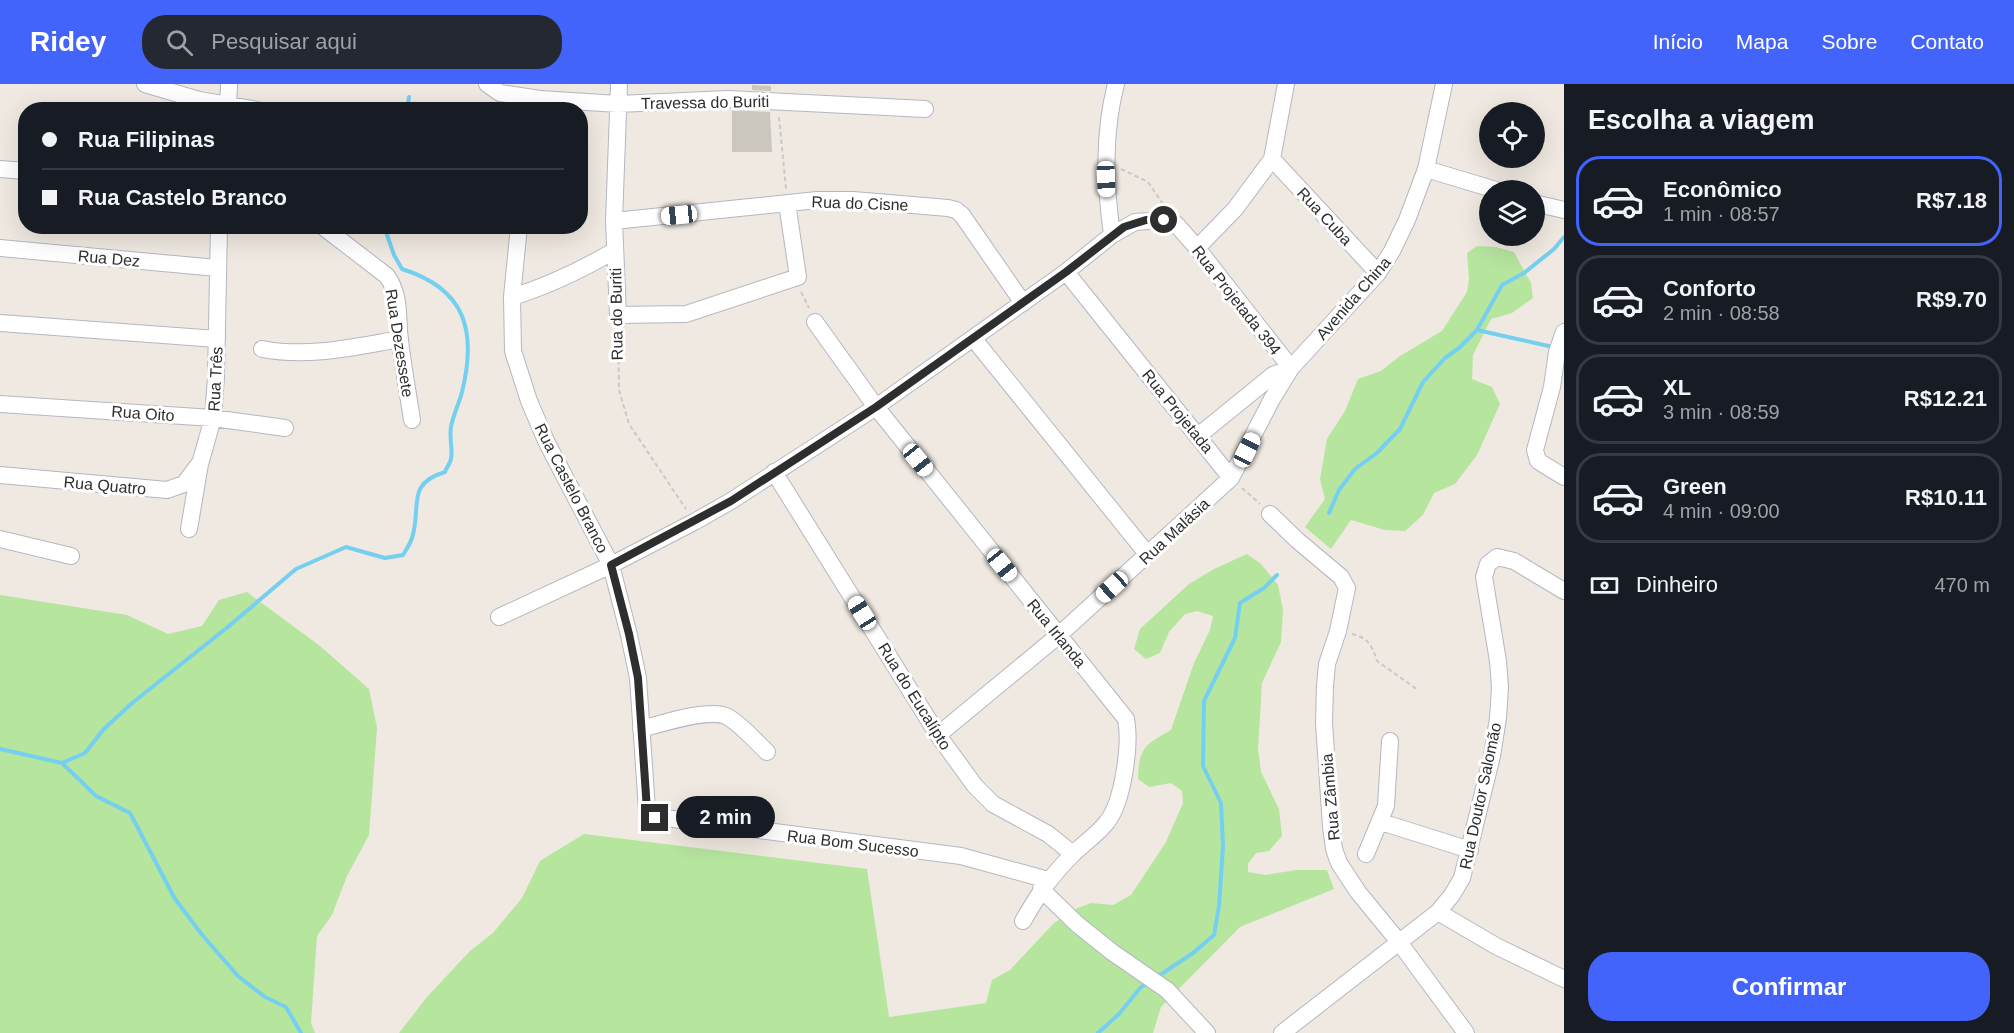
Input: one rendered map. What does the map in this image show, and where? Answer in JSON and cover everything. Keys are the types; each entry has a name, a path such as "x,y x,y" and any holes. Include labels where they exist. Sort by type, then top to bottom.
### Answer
{"street":[{"path":"145,84 204,102"},
{"path":"228,102 229,84"},
{"name":"Travessa do Buriti","path":"488,84 500,93 618,104 705,99 925,109"},
{"name":"Rua do Buriti","path":"618,84 614,221 618,315"},
{"path":"1112,235 1106,163 1108,128 1116,84"},
{"path":"1197,248 1235,209 1272,159 1286,84"},
{"name":"Avenida China","path":"1291,368 1378,273 1392,251 1407,220 1426,169 1444,84"},
{"name":"Rua Cuba","path":"1272,159 1378,273"},
{"path":"0,169 18,170"},
{"path":"1426,169 1479,185"},
{"name":"Rua do Cisne","path":"614,221 787,203 853,200 948,208 956,210 969,224 1023,303"},
{"path":"618,315 686,314 798,277 787,203"},
{"path":"1545,206 1564,210"},
{"path":"499,617 611,565 731,501 876,407 1066,272 1124,227 1146,220 1164,220 1176,224"},
{"name":"Rua Projetada 394","path":"1176,224 1291,368"},
{"name":"Rua Três","path":"189,529 200,464 213,418 219,234"},
{"name":"Rua Dezessete","path":"332,234 387,276 396,292 400,339 412,420"},
{"name":"Rua Castelo Branco","path":"518,234 512,297 513,351 529,401 566,483 611,565 638,678 647,810 650,816 655,818"},
{"name":"Rua Dez","path":"0,248 217,268"},
{"path":"512,297 539,289 614,251"},
{"name":"Rua Projetada","path":"1066,272 1231,478"},
{"name":"Rua Irlanda","path":"815,322 876,407 1126,719 1128,751 1114,811 1106,823 1073,854"},
{"path":"0,323 217,339"},
{"path":"1564,332 1558,389 1537,436 1535,454 1538,461 1564,477"},
{"path":"973,338 1148,555"},
{"path":"262,349 320,352 400,339"},
{"path":"1198,436 1273,375 1291,368"},
{"name":"Rua Malásia","path":"938,735 1059,635 1231,478 1272,399 1291,368"},
{"name":"Rua Oito","path":"0,404 213,418 285,428"},
{"name":"Rua Quatro","path":"0,476 167,490 184,483 200,464"},
{"name":"Rua do Eucalípto","path":"774,472 938,735 975,786 993,804 1048,834 1073,854"},
{"name":"Rua Zâmbia","path":"1270,514 1346,584 1338,631 1327,664 1324,723 1334,849 1339,863 1352,885 1399,942 1466,1033"},
{"path":"0,539 71,556"},
{"name":"Rua Doutor Salomão","path":"1282,1033 1438,912 1452,896 1462,878 1492,756 1500,687 1498,661 1484,586 1485,570 1492,559 1504,558 1514,561 1564,591"},
{"path":"641,729 696,716 722,714 732,720 767,752"},
{"path":"1366,854 1381,822 1388,792 1390,741"},
{"name":"Rua Bom Sucesso","path":"655,818 961,856 1044,885"},
{"path":"1381,822 1470,850"},
{"path":"1023,921 1044,885 1073,854"},
{"path":"1044,885 1077,924 1112,952 1160,985 1193,1016 1207,1033"},
{"path":"1438,912 1496,946 1564,979"}],"path":[{"path":"778,102 787,203"},
{"path":"1106,163 1148,182 1176,224"},
{"name":"Rua do Buriti","path":"618,315 619,390 629,423 694,522"},
{"path":"1231,478 1270,514"},
{"path":"1338,631 1367,640 1373,647 1377,661 1418,690"}],"green space":[{"path":"1477,246 1496,247 1514,252 1531,283 1533,298 1512,313 1491,319 1473,355 1472,379 1492,387 1500,404 1477,455 1455,484 1434,493 1423,515 1405,531 1385,530 1351,520 1331,549 1305,527 1325,499 1320,479 1327,439 1345,411 1358,379 1381,371 1400,356 1442,331 1467,292 1469,279 1467,253"},
{"path":"1247,554 1261,564 1278,585 1283,610 1281,642 1262,683 1258,749 1261,772 1279,809 1282,836 1269,851 1256,853 1248,864 1248,872 1266,875 1296,870 1327,870 1334,889 1240,927 1161,1007 1153,1033 399,1033 427,997 470,951 493,933 522,898 540,861 584,834 867,869 889,1017 986,1003 992,980 1010,970 1054,923 1091,903 1113,905 1131,895 1166,842 1183,803 1182,791 1171,783 1149,787 1138,779 1140,760 1149,744 1171,730 1194,663 1210,630 1213,616 1197,611 1185,614 1169,632 1160,653 1146,659 1134,649 1140,629 1189,584 1214,569"},
{"path":"247,592 320,646 369,689 377,728 369,835 347,876 332,915 317,936 311,1023 315,1033 0,1033 0,595 127,615 168,634 202,626 219,600"}],"building":[{"path":"752,85 771,86 771,91 752,90"},
{"path":"732,110 770,112 772,152 732,152"}],"waterway":[{"path":"408,102 409,97"},
{"path":"62,763 85,753 103,730 131,704 296,569 346,547 385,558 403,555 407,549 415,527 417,498 420,490 424,483 445,472 450,461 451,427 462,392 468,350 462,315 453,301 440,288 402,269 387,234"},
{"path":"1329,513 1339,490 1355,469 1377,453 1400,429 1423,382 1445,358 1477,330 1502,285 1524,273 1554,249 1564,237"},
{"path":"1477,330 1553,347"},
{"path":"1157,977 1193,953 1214,935 1219,906 1223,846 1221,803 1203,766 1204,701 1235,638 1240,603 1264,588 1277,575"},
{"path":"0,749 62,763 96,796 130,813 175,899 203,936 238,976 265,997 286,1007 301,1033"},
{"path":"1098,1033 1119,1014 1141,987 1148,983"}],"route":[{"path":"655,818 648,814 647,810 638,678 621,599 611,565 731,501 876,407 1066,272 1124,227 1146,220 1164,220"}]}
